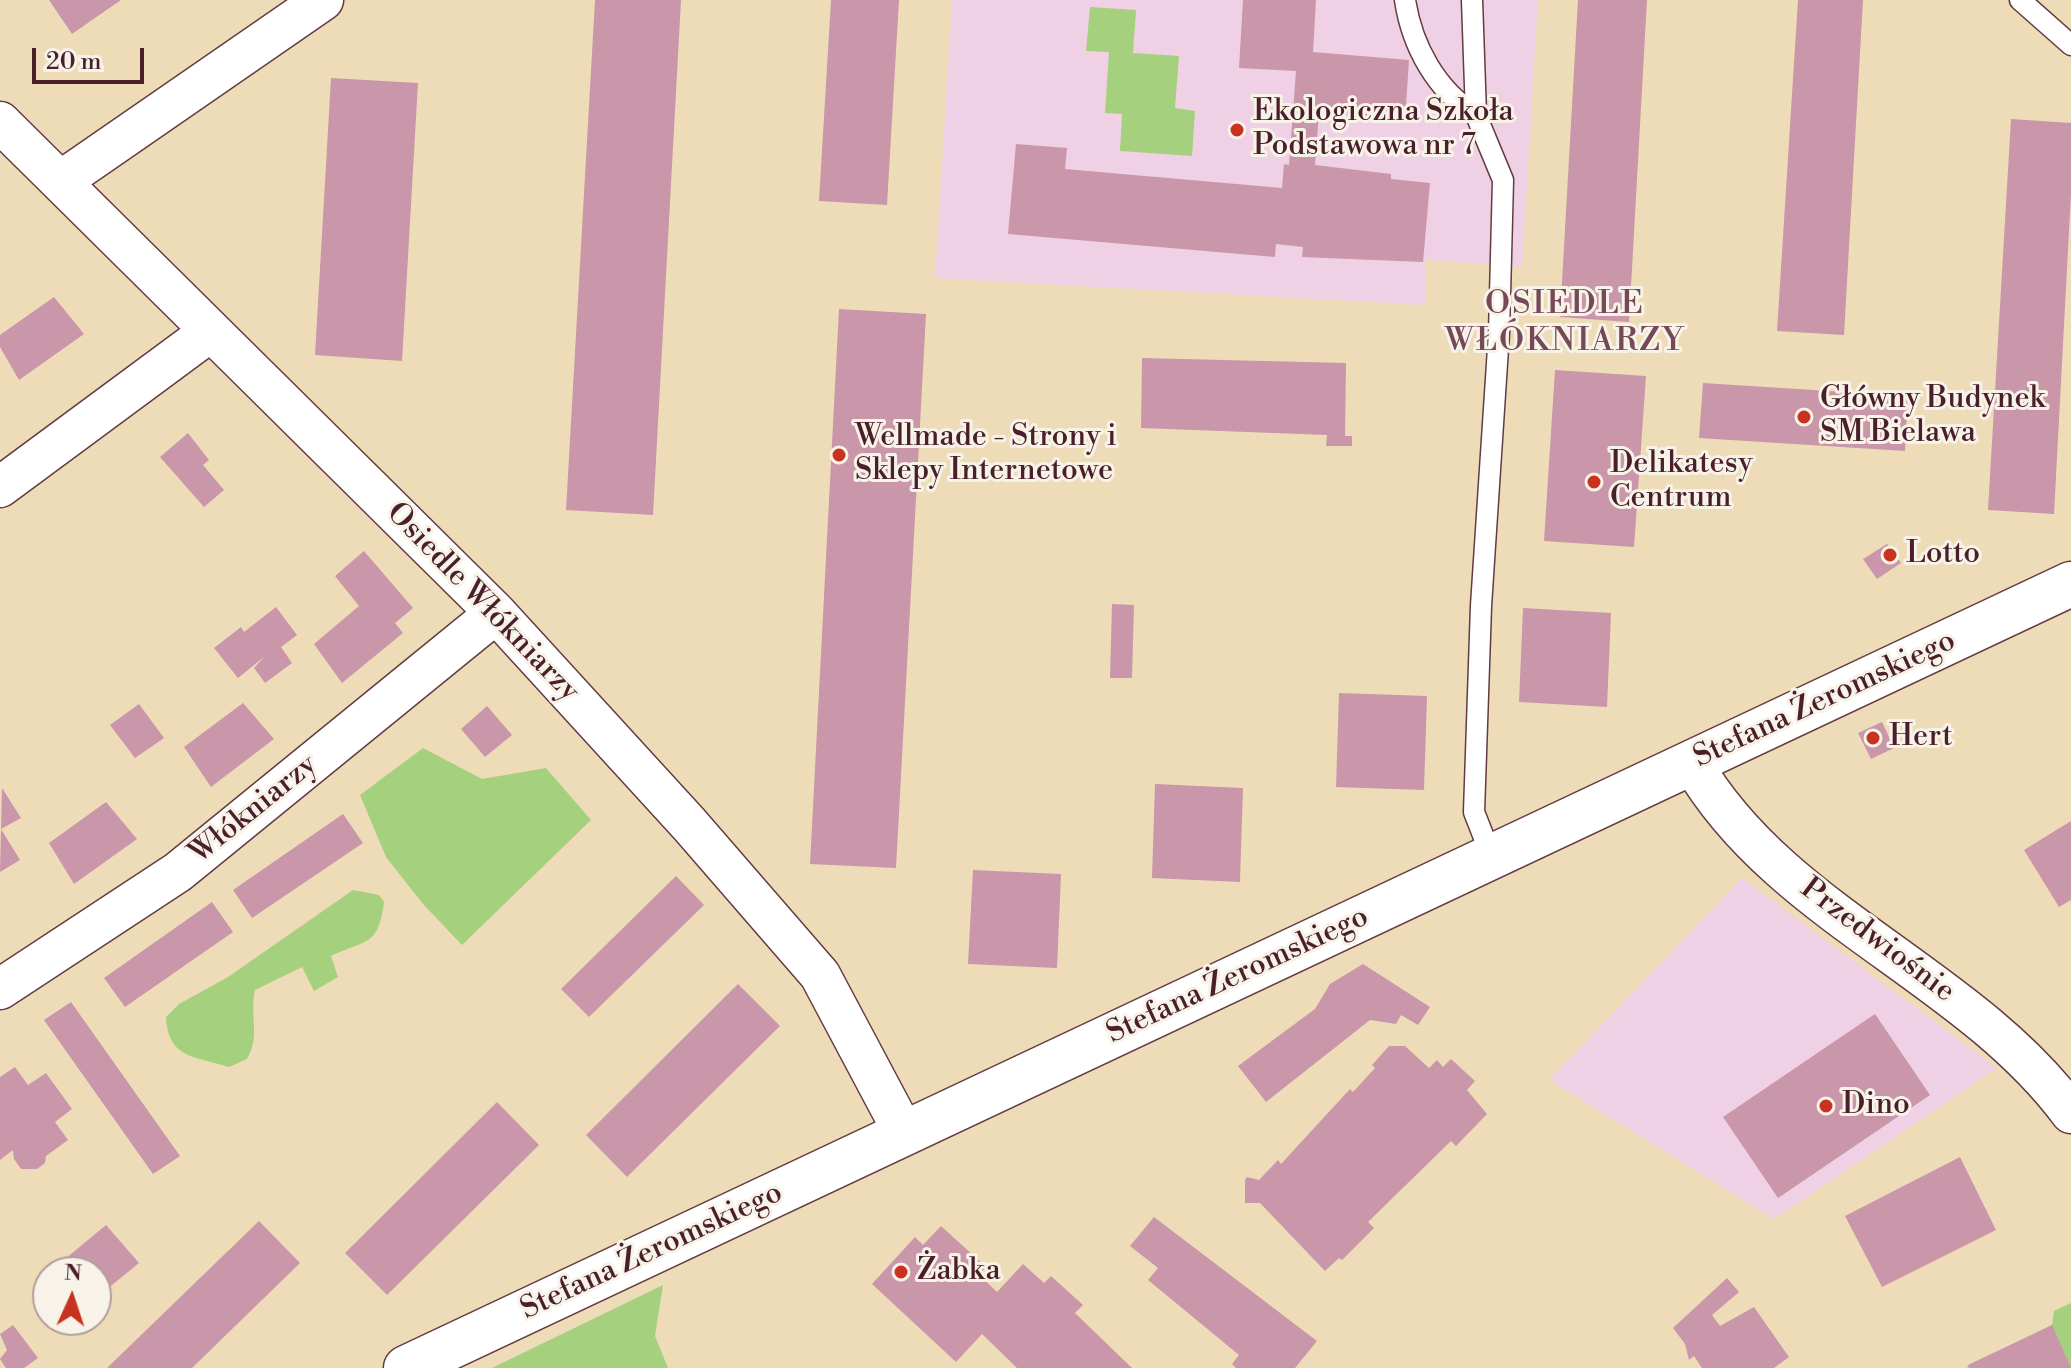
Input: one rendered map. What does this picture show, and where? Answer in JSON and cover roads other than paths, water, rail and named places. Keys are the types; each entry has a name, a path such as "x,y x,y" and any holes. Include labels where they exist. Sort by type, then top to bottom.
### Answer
{"street":[{"path":"61,181 323,0"},
{"name":"Osiedle Włókniarzy","path":"0,122 496,613 689,824 820,975 904,1133"},
{"path":"0,487 211,331"},
{"name":"Stefana Żeromskiego","path":"406,1368 2071,584"},
{"name":"Włókniarzy","path":"0,989 178,872 496,613"},
{"name":"Przedwiośnie","path":"1692,763 1723,812 1761,852 2008,1042 2071,1113"}],"lane":[{"path":"1405,0 1413,35 1424,60 1455,102 1476,115"},
{"path":"1472,0 1476,115 1503,180 1499,333 1481,606 1474,812 1492,858"},
{"path":"2020,0 2071,45"}],"place":[{"name":"Ekologiczna Szkoła Podstawowa nr 7","path":"1237,130"},
{"name":"Główny Budynek SM Bielawa","path":"1804,417"},
{"name":"Wellmade - Strony i Sklepy Internetowe","path":"839,455"},
{"name":"Delikatesy Centrum","path":"1594,482"},
{"name":"Lotto","path":"1890,555"},
{"name":"Hert","path":"1873,738"},
{"name":"Dino","path":"1826,1106"},
{"name":"Żabka","path":"901,1272"}],"district":[{"name":"OSIEDLE WŁÓKNIARZY","path":"1565,324"}]}
